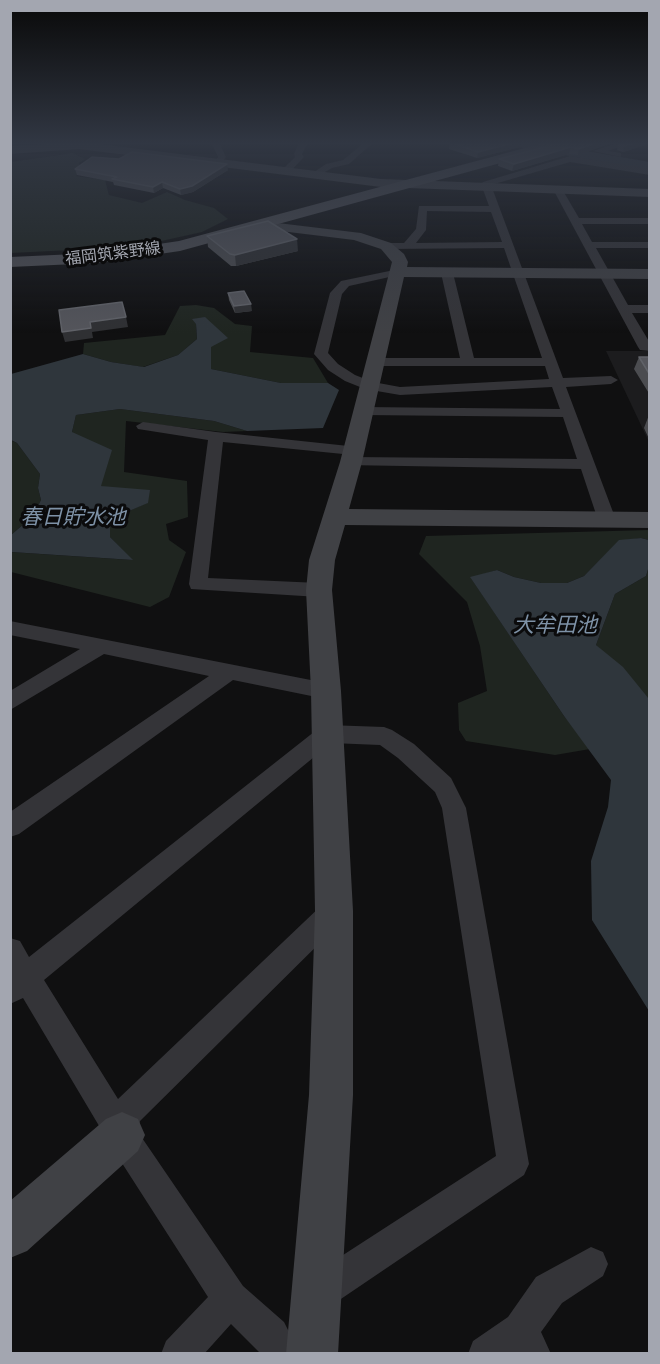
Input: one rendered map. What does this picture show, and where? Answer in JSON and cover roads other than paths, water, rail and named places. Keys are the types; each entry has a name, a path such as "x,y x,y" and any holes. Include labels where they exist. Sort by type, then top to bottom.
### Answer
{"main road":[{"name":"福岡筑紫野線","path":"10,260 82,255 167,244 315,206"},
{"name":"福岡筑紫野線","path":"10,260 77,260 180,246 326,206"}],"street":[{"path":"494,206 607,520"},
{"path":"568,206 645,347 650,347"},
{"path":"495,209 422,208 422,230 398,254 340,286 336,293 321,354 333,367 369,387 568,413"},
{"path":"576,221 650,221"},
{"path":"261,225 356,236 447,273 650,274"},
{"path":"398,254 508,245"},
{"path":"589,245 650,245"},
{"path":"312,1353 332,1095 334,911 326,691 319,590 322,560 352,456 398,254"},
{"path":"447,273 468,362"},
{"path":"624,309 650,309"},
{"path":"369,387 468,362 550,362"},
{"path":"369,387 400,391 611,380"},
{"path":"143,426 352,456 587,464"},
{"path":"216,437 198,584 319,590"},
{"path":"336,517 650,520"},
{"path":"10,628 326,691"},
{"path":"10,702 101,646"},
{"path":"10,826 231,671"},
{"path":"19,983 327,734 384,736 406,751 443,785 454,807 513,1164 317,1293"},
{"path":"10,1234 122,1135 126,1113 334,911"},
{"path":"10,951 19,983 230,1299 272,1335 282,1353"},
{"path":"486,1353 527,1342 549,1290 591,1264"},
{"path":"179,1353 230,1299"}],"water":[{"name":"春日貯水池","path":"205,317 228,338 211,347 211,369 281,383 328,383 339,390 323,428 247,431 214,421 120,409 76,415 72,432 112,450 101,486 150,490 148,503 110,519 110,537 133,560 11,552 11,535 32,517 41,500 38,488 40,474 17,443 11,440 11,374 83,354 111,362 144,367 178,355 197,339 196,324 192,319"},
{"name":"大牟田池","path":"641,538 649,540 649,566 646,576 615,594 596,645 623,667 649,699 649,1011 592,920 591,861 608,807 611,780 564,716 470,577 497,570 514,577 541,583 567,583 584,576 619,540"}]}
